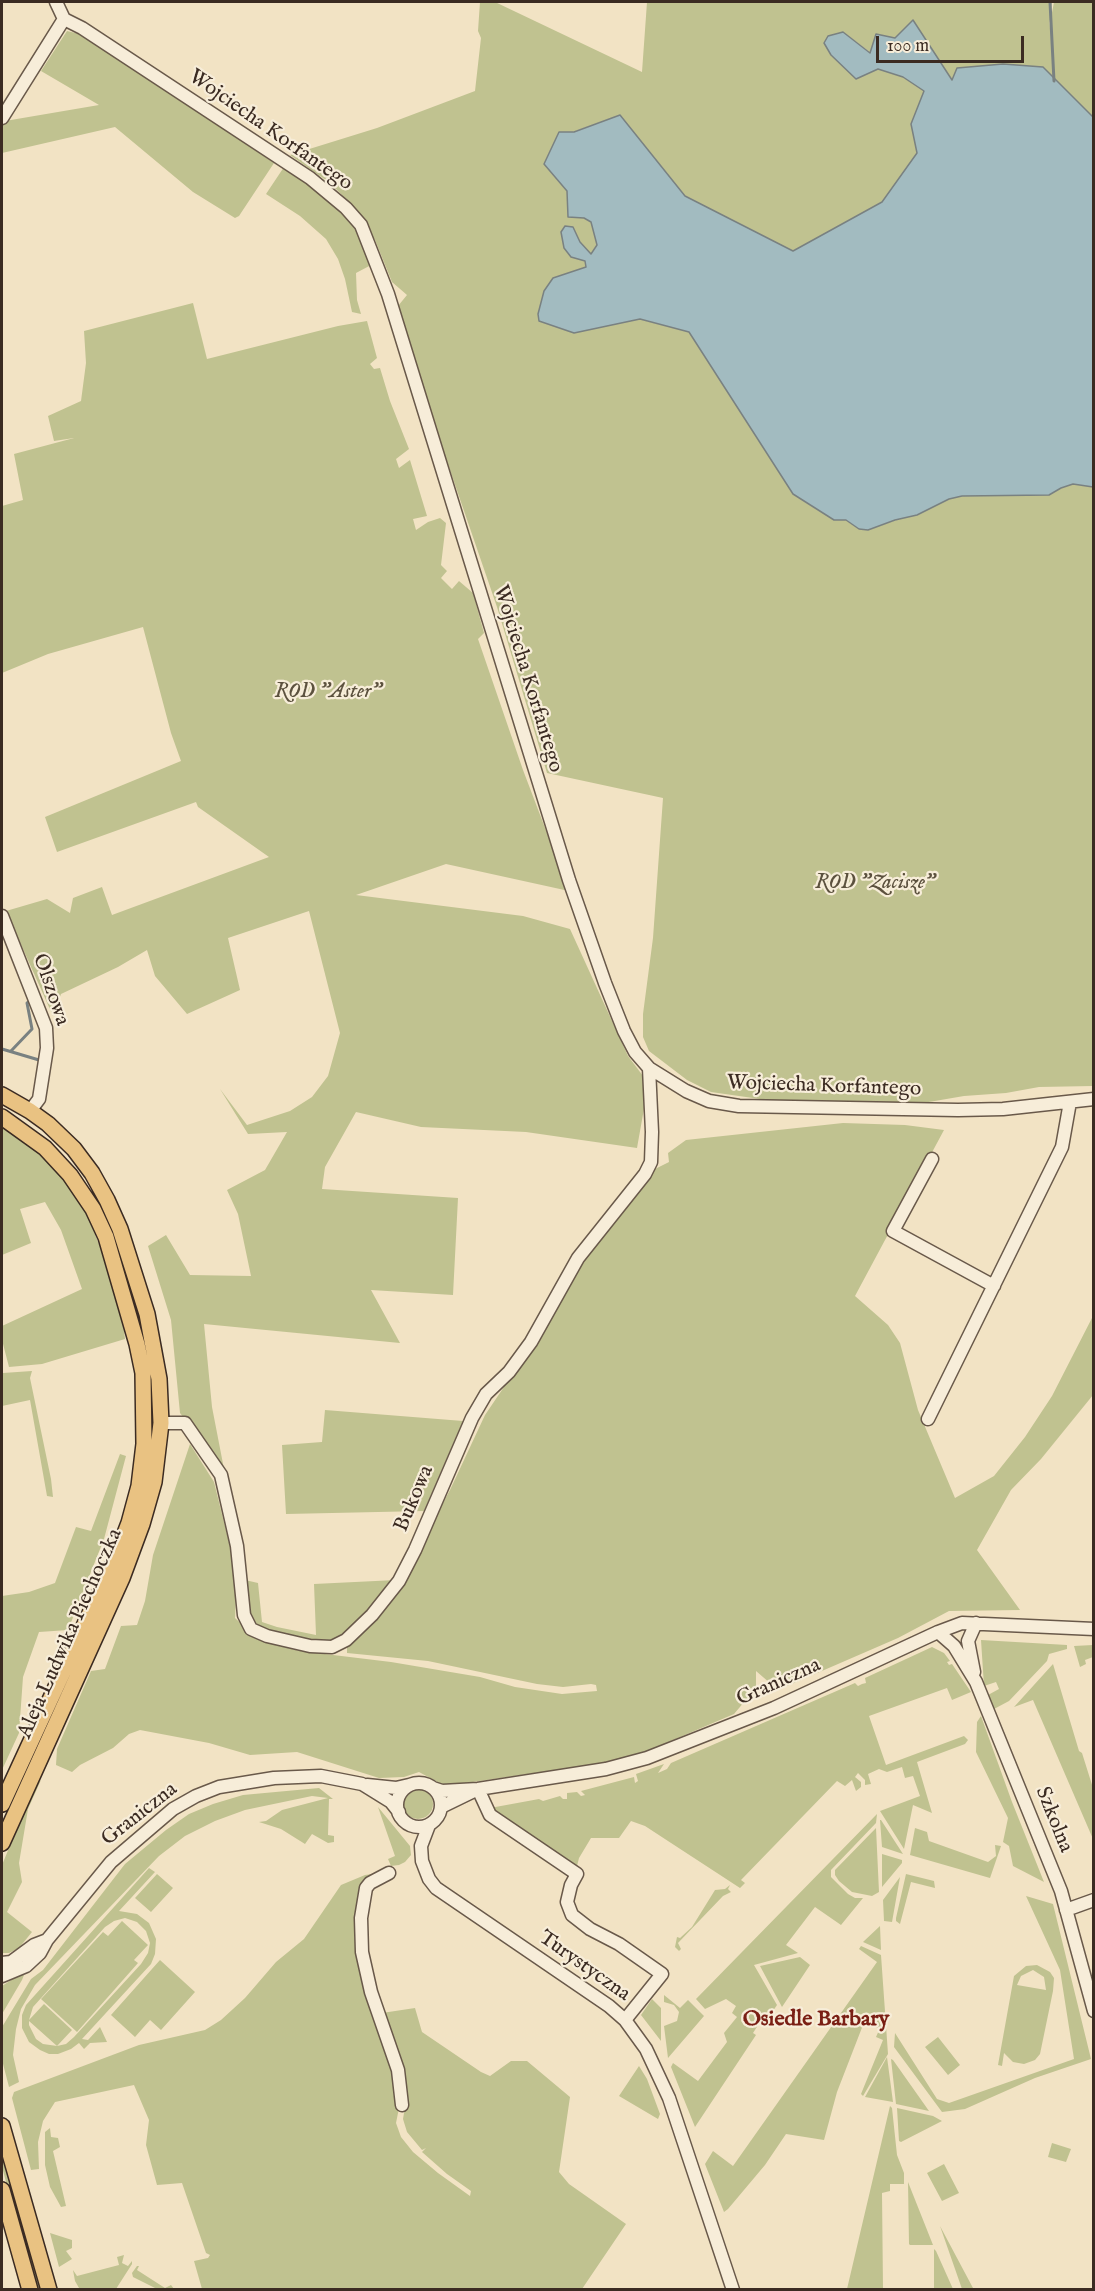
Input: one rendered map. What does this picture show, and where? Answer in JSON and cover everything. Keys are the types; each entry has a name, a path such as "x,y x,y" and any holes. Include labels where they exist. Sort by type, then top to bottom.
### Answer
{"main road":[{"name":"Aleja Ludwika Piechoczka","path":"2,1095 30,1111 60,1136 84,1160 107,1200 120,1229 152,1337 159,1378 161,1423 154,1482 142,1524 122,1578 2,1844"},
{"name":"Aleja Ludwika Piechoczka","path":"2,1117 32,1137 58,1161 76,1182 93,1209 106,1237 137,1344 142,1373 144,1444 139,1486 116,1557 2,1804"},
{"path":"2,2126 49,2289"},
{"path":"2,2190 30,2289"}],"street":[{"path":"2,118 64,19 56,2"},
{"name":"Wojciecha Korfantego","path":"64,19 82,28 310,178 346,208 361,225 388,294 569,880 624,1031 635,1052 649,1068 686,1091 709,1101 739,1106 958,1110 1003,1109 1094,1099"},
{"name":"Olszowa","path":"2,916 46,1028 47,1048 39,1099 30,1111"},
{"name":"Bukowa","path":"161,1423 185,1423 220,1475 237,1546 244,1615 251,1629 267,1636 310,1646 332,1647 346,1640 372,1615 399,1581 415,1550 472,1418 486,1394 509,1372 531,1342 578,1258 645,1174 651,1162 649,1068"},
{"path":"928,1419 1062,1147 1070,1102"},
{"path":"932,1159 893,1231 994,1286"},
{"name":"Graniczna","path":"433,1788 442,1791 478,1789 606,1769 647,1758 774,1708 962,1623 1094,1629"},
{"name":"Szkolna","path":"976,1623 968,1641 976,1683"},
{"name":"Szkolna","path":"938,1632 954,1646 976,1683 1061,1891 1094,2011"},
{"name":"Graniczna","path":"2,1976 26,1966 40,1953 47,1941 111,1862 173,1809 196,1796 219,1787 300,1775 321,1776 396,1788 413,1784"},
{"name":"Graniczna","path":"362,1784 391,1802 399,1812"},
{"path":"421,1846 429,1825 439,1815 441,1807 438,1793 433,1788 413,1784 402,1792 398,1805 399,1812 408,1824 421,1827 429,1825"},
{"path":"478,1789 490,1815 577,1874 571,1885 567,1902 572,1915 590,1929 619,1944 662,1974 625,2020"},
{"name":"Graniczna","path":"441,1807 478,1789"},
{"name":"Turystyczna","path":"408,1824 421,1846 422,1861 429,1879 444,1895 609,2006 625,2020 645,2049 669,2098 734,2289"},
{"path":"389,1873 370,1883 366,1888 362,1918 362,1952 371,1992 398,2070 402,2105"},
{"path":"1066,1910 1094,1900"},
{"name":"Graniczna","path":"2,1963 11,1962 34,1945 47,1941"}],"green space":[{"name":"ROD \"Zacisze\"","path":"480,2 495,2 642,72 647,2 1052,2 1049,28 1054,2 1093,2 1093,117 1043,67 952,80 913,20 895,39 871,53 843,32 877,66 914,78 931,92 926,152 888,205 792,251 685,196 620,115 573,132 559,132 544,164 567,191 568,216 584,218 591,222 598,246 591,254 580,242 573,227 571,257 585,261 586,267 574,333 639,319 689,332 793,494 834,520 846,520 859,529 868,530 917,515 949,499 962,496 1049,495 1073,484 1093,487 1093,1086 1039,1087 929,1102 781,1102 711,1092 687,1080 649,1051 643,1037 643,1014 653,938 663,798 547,773 497,607 439,438 398,306 407,295 392,282 375,240 350,203 330,183 290,155 377,128 475,91 481,38 478,31"},
{"path":"67,31 84,35 274,163 239,216 235,218 193,192 115,127 2,153 2,128 5,121 99,105 41,71"},
{"path":"284,167 325,195 356,224 373,264 356,273 357,300 361,314 352,312 338,259 326,239 300,216 266,194"},
{"name":"ROD \"Aster\"","path":"193,303 207,359 338,326 367,321 377,358 370,364 374,369 380,368 409,449 396,459 399,468 410,460 427,516 413,519 416,530 440,518 446,523 441,565 447,571 441,578 452,589 459,581 473,593 484,633 478,639 523,770 569,891 446,864 356,895 523,916 570,929 628,1056 643,1076 645,1103 637,1148 526,1132 421,1127 356,1112 325,1167 322,1189 458,1198 453,1295 371,1290 400,1343 204,1324 212,1407 224,1469 180,1413 171,1320 148,1246 166,1235 190,1275 251,1276 238,1214 227,1190 265,1170 287,1132 248,1134 220,1089 247,1125 290,1111 312,1097 328,1076 340,1033 309,911 228,938 240,990 187,1014 155,976 147,950 118,967 61,994 53,1016 6,911 47,899 70,913 73,898 102,887 112,915 269,857 198,807 196,802 57,852 45,817 181,761 171,733 143,627 48,654 2,673 2,506 23,500 14,454 74,438 54,441 48,416 81,401 86,363 84,331"},
{"path":"843,1123 905,1125 944,1130 855,1296 888,1325 900,1343 918,1410 955,1498 994,1476 1025,1437 1052,1396 1093,1316 1093,1395 1041,1459 1011,1490 977,1550 1020,1610 949,1611 898,1638 778,1690 756,1671 756,1688 734,1714 645,1752 614,1761 445,1786 419,1772 404,1777 379,1778 297,1752 250,1755 209,1743 140,1730 129,1734 113,1748 80,1765 72,1772 56,1765 57,1749 91,1671 105,1669 121,1626 137,1625 145,1601 153,1555 190,1444 214,1482 237,1575 235,1618 247,1629 276,1645 300,1651 391,1662 562,1694 597,1691 596,1685 591,1684 563,1687 537,1684 428,1661 347,1653 347,1644 390,1600 450,1490 485,1415 544,1328 579,1267 655,1169 669,1162 668,1153 686,1140"},
{"path":"2,1126 19,1135 69,1178 81,1200 105,1259 123,1323 125,1339 42,1364 9,1367 2,1340 2,1326 82,1289 61,1230 45,1202 20,1209 31,1243 2,1255"},
{"path":"2,1371 3,1373 32,1371 30,1378 53,1497 47,1496 30,1400 2,1406"},
{"path":"325,1410 463,1421 424,1511 286,1514 282,1445 322,1442"},
{"path":"120,1454 126,1456 104,1539 68,1630 39,1632 23,1677 19,1733 2,1770 2,1596 29,1592 55,1583 76,1527 91,1531"},
{"path":"245,1580 258,1583 262,1622 316,1635 314,1584 396,1580 347,1633 334,1640 292,1639 254,1626 247,1615"},
{"path":"981,1640 1067,1645 1067,1649 1049,1654 1047,1661 1009,1701 994,1709 988,1695 999,1689 996,1682 984,1686"},
{"path":"1093,1645 1093,1657 1085,1660 1086,1664 1080,1667 1074,1646"},
{"path":"932,1647 944,1653 950,1661 947,1662 949,1665 952,1664 971,1692 952,1700 947,1688 869,1716 886,1765 964,1736 968,1740 965,1744 917,1762 932,1813 913,1805 904,1849 880,1811 920,1796 913,1776 905,1778 902,1767 887,1772 879,1769 868,1774 871,1784 865,1785 865,1780 858,1773 855,1777 861,1782 861,1787 856,1791 852,1780 845,1786 837,1781 741,1880 745,1883 740,1888 645,1826 631,1821 619,1838 591,1838 577,1866 570,1865 490,1808 539,1799 543,1801 560,1796 567,1799 567,1793 577,1792 581,1796 585,1795 581,1791 634,1777 635,1783 638,1781 636,1774 664,1764 658,1773 667,1769 671,1763 855,1683 858,1686 866,1683 865,1678"},
{"path":"1053,1664 1079,1751 1082,1753 1093,1788 1093,1839 1033,1700 1014,1707"},
{"path":"981,1716 1044,1882 1013,1866 1009,1846 1003,1842 1008,1818 976,1752 977,1722"},
{"path":"41,1780 28,1809 19,1863 22,1882 7,1912 32,1932 19,1948 9,1953 2,1953 2,1865 33,1790"},
{"path":"319,1788 333,1799 329,1799 328,1835 334,1836 334,1842 328,1843 312,1834 305,1844 281,1829 259,1822 266,1821 282,1810 328,1798 312,1796 245,1810 215,1821 185,1836 159,1856 35,1985 21,2009 16,2029 13,2055 19,2082 9,2087 2,2060 2,2027 31,1979 43,1970 125,1864 189,1814 213,1804 243,1795"},
{"path":"418,1789 429,1793 433,1804 429,1815 418,1819 407,1815 403,1804 407,1793"},
{"path":"378,1807 410,1846 411,1855 399,1865 391,1866 388,1859 395,1856"},
{"path":"877,1814 876,1823 831,1870 831,1877 848,1894 855,1898 863,1898 841,1925 815,1907 786,1945 798,1953 754,1965 777,2005 766,2021 762,2019 753,2033 756,2035 695,2127 671,2067 673,2063 698,2081 727,2042 724,2033 737,2017 732,2013 736,2006 726,1999 705,2009 696,1999"},
{"path":"881,1820 903,1854 882,1847"},
{"path":"876,1828 879,1892 872,1896 852,1892 839,1881 835,1870"},
{"path":"915,1828 927,1832 929,1841 988,1862 996,1856 995,1845 1001,1846 990,1878 910,1855"},
{"path":"882,1854 902,1860 902,1863 882,1887"},
{"path":"149,1868 155,1872 119,1911 137,1914 149,1923 156,1939 155,1954 151,1964 82,2039 88,2040 100,2027 107,2042 90,2043 84,2049 79,2043 58,2054 49,2054 40,2050 29,2042 22,2028 22,2015 26,2005","holes":["125,1918 137,1922 146,1931 150,1943 148,1953 141,1964 74,2037 66,2044 57,2046 72,2030 44,2004 29,2020 33,2007 105,1927","29,2021 57,2046 43,2044 36,2039"]},
{"path":"380,1873 367,1881 363,1888 354,1936 368,1992 397,2073 399,2108 396,2123 401,2137 413,2152 470,2196 471,2191 422,2152 426,2148 422,2150 407,2132 403,2119 406,2101 405,2079 382,2013 415,2008 422,2032 481,2072 490,2076 511,2061 527,2061 570,2097 559,2172 569,2184 626,2224 582,2289 202,2289 194,2261 208,2258 210,2255 206,2253 182,2183 157,2185 146,2145 149,2120 134,2085 55,2102 43,2121 38,2142 39,2169 31,2170 12,2098 14,2092 139,2045 205,2030 221,2020 245,1998 276,1962 304,1939 341,1885 365,1875"},
{"path":"157,1874 173,1888 151,1912 135,1898"},
{"path":"906,1874 934,1881 935,1888 911,1882 900,1924 896,1918"},
{"path":"900,1877 892,1922 884,1921 883,1900"},
{"path":"730,1885 728,1889 731,1892 723,1896 678,1943 681,1949 679,1951 675,1947 677,1937 680,1938 692,1927 715,1890 725,1889"},
{"path":"1026,1896 1053,1904 1091,2059 1035,2078 965,2109 942,2112 894,2047 895,2033 937,2099 949,2103 1074,2059 1060,1970"},
{"path":"122,1921 148,1945 134,1960 138,1963 77,2032 41,1999 103,1932 108,1936"},
{"path":"880,1926 881,1950 863,1942"},
{"path":"861,1946 881,1955 888,2054 863,2096 861,2094 883,2040 876,2037 880,2028 863,2025 837,2092 824,2140 786,2134 765,2165 724,2212 705,2164 713,2151 733,2166 877,1962 859,1949"},
{"path":"800,1957 810,1965 782,2007 760,1966"},
{"path":"160,1960 195,1992 161,2030 150,2020 135,2037 111,2015"},
{"path":"1037,1965 1050,1972 1054,1978 1040,2054 1035,2060 1024,2064 1013,2062 1004,2053 1002,2066 998,2065 1014,1976 1026,1966","holes":["1033,1970 1044,1977 1046,1990 1017,1985 1021,1976"]},
{"path":"22,1973 24,1975 22,1980 2,2014 2,1986"},
{"path":"664,1995 680,2008 688,2000 704,2016 668,2058 664,2026 677,2021 679,2012 674,2005 664,2002"},
{"path":"652,1999 661,2008 661,2041 641,2015"},
{"path":"938,2037 960,2065 948,2075 925,2047"},
{"path":"887,2057 893,2102 865,2097"},
{"path":"891,2059 893,2060 929,2111 896,2104"},
{"path":"639,2066 647,2079 660,2114 658,2119 619,2096"},
{"path":"890,2106 897,2155 904,2173 904,2184 890,2184 890,2191 882,2193 883,2289 847,2289"},
{"path":"897,2108 933,2116 942,2121 901,2142 899,2141"},
{"path":"50,2128 51,2137 58,2138 60,2147 53,2151 66,2206 61,2207 50,2187 45,2165 45,2132"},
{"path":"1052,2143 1071,2149 1066,2162 1048,2157"},
{"path":"2,2149 16,2205 43,2289 37,2289 25,2253 2,2167"},
{"path":"944,2164 959,2193 942,2201 927,2173"},
{"path":"908,2182 933,2245 909,2244"},
{"path":"940,2226 973,2288 976,2289 962,2289"},
{"path":"50,2233 72,2240 72,2248 66,2251 72,2259 59,2267"},
{"path":"934,2249 936,2251 953,2289 934,2289"},
{"path":"124,2255 122,2263 128,2266 132,2261 132,2264 116,2289 79,2288 73,2270 77,2276 119,2265 117,2257"},
{"path":"139,2266 137,2270 165,2288 171,2285 174,2289 157,2289 133,2277 132,2273"}],"water":[{"path":"913,20 952,80 957,68 1003,64 1043,67 1093,117 1093,487 1073,484 1049,495 962,496 949,499 917,515 868,530 859,529 846,520 834,520 793,494 689,332 640,319 574,333 539,321 538,314 544,291 553,278 586,267 585,261 571,257 564,248 561,232 565,226 573,227 580,242 591,254 597,245 591,222 584,218 568,217 567,191 544,164 559,132 574,132 620,115 685,196 793,251 882,202 917,153 911,124 924,91 903,77 878,69 856,79 831,55 824,43 828,36 843,32 870,53 876,34 895,38"}],"waterway":[{"path":"1050,2 1054,81"},
{"path":"11,1051 32,1029 27,1003 30,1001"},
{"path":"2,1049 39,1060"}],"district":[{"name":"Osiedle Barbary","path":"816,2020"}]}
